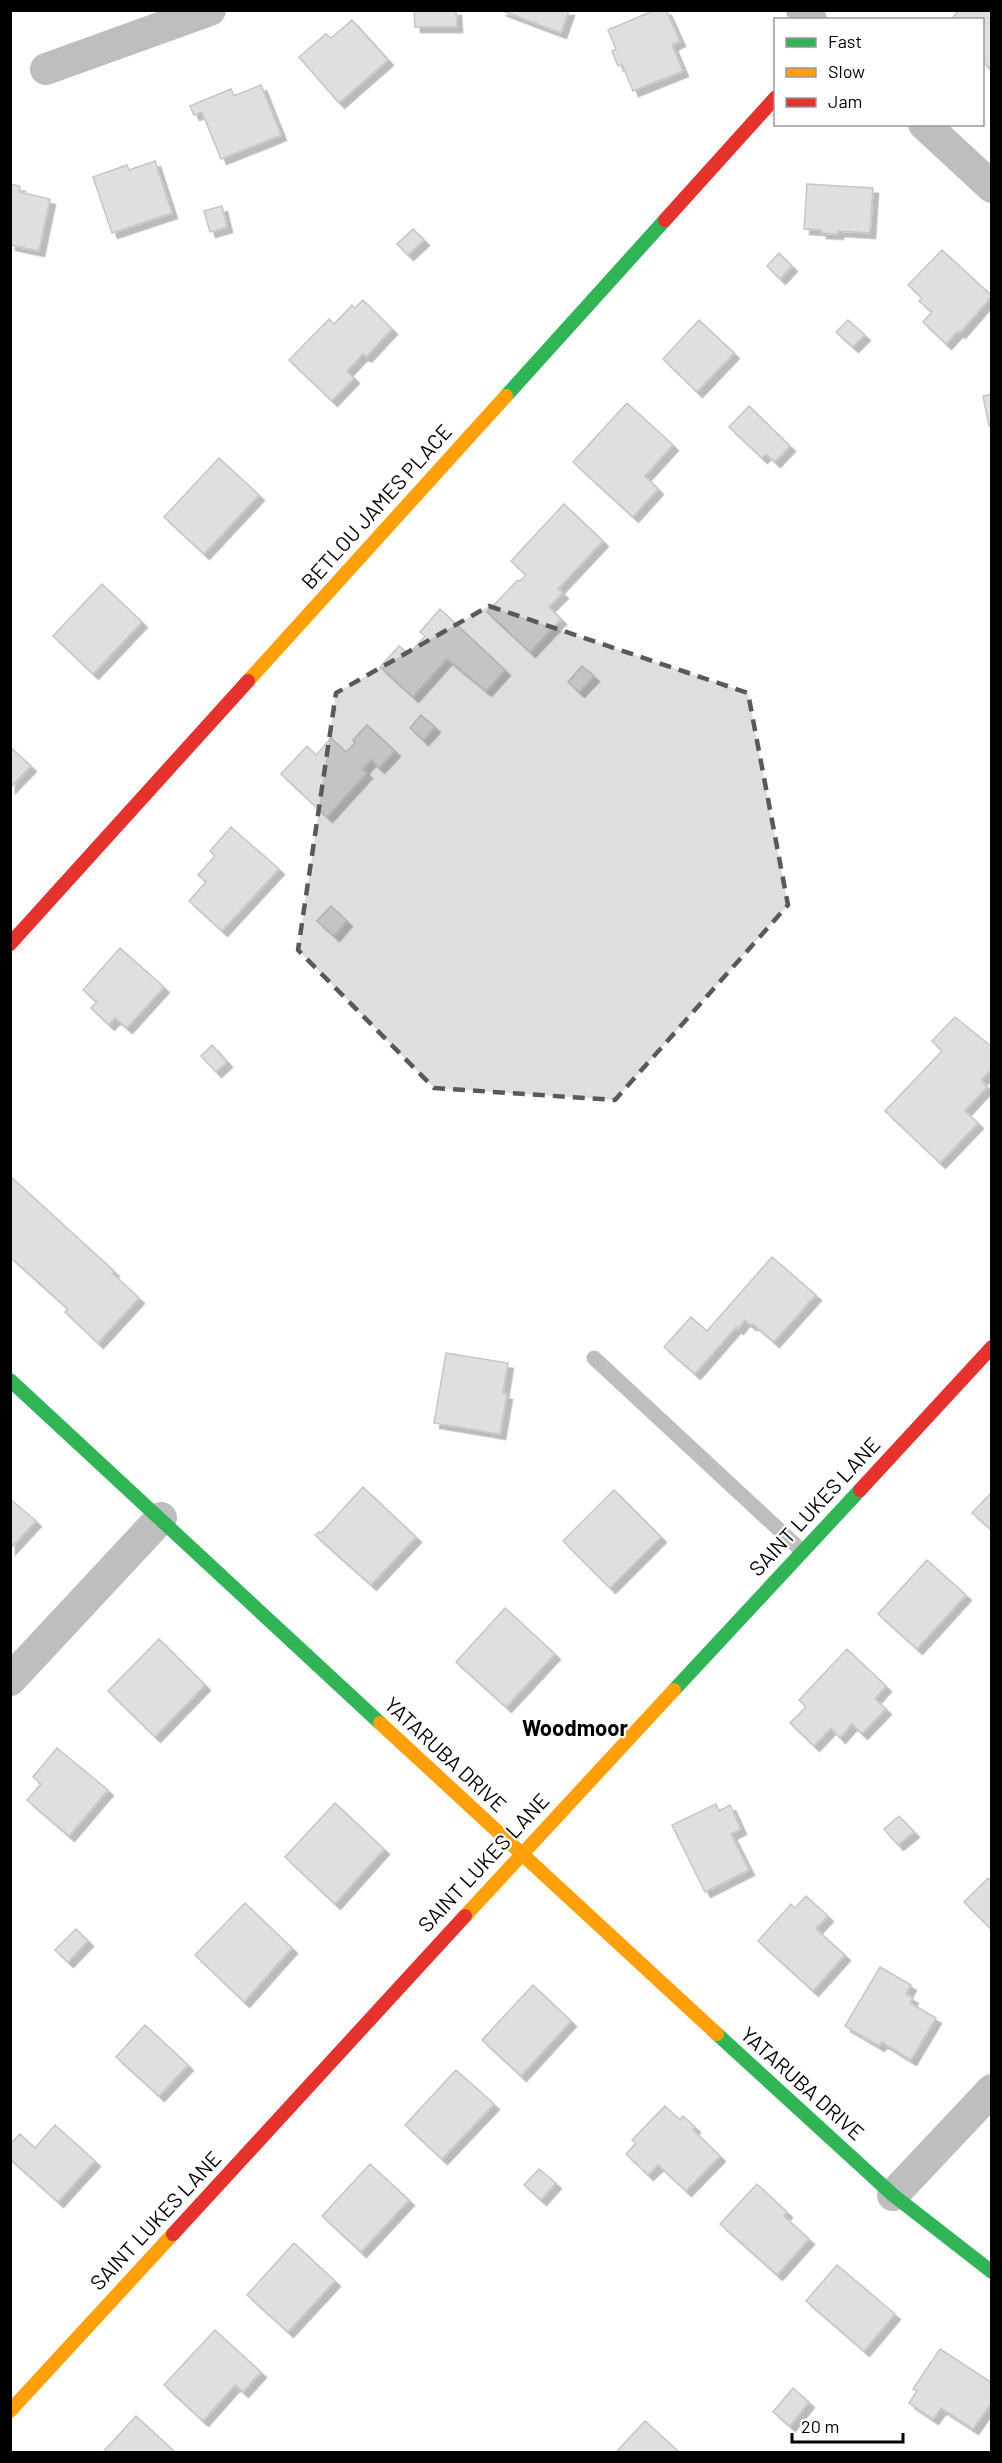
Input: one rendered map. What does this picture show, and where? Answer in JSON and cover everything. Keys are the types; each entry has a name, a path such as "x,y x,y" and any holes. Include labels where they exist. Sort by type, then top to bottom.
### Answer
{"street":[{"path":"46,69 210,10"},
{"name":"BETLOU JAMES PLACE","path":"10,944 774,99"},
{"path":"926,126 992,187"},
{"name":"SAINT LUKES LANE","path":"10,2411 520,1855 992,1347"},
{"name":"YATARUBA DRIVE","path":"10,1380 161,1518 520,1855 893,2195 992,2272"},
{"path":"10,1680 161,1518"},
{"path":"893,2195 992,2090"}],"lane":[{"path":"594,1358 802,1551"}],"highlighted area":[{"path":"489,606 748,693 788,905 615,1100 434,1088 298,950 336,693"}],"building":[{"path":"414,10 456,10 457,27 415,27"},
{"path":"500,10 569,10 561,33"},
{"path":"655,10 666,10 680,41 672,45 683,71 633,91 622,64 618,66 612,51 616,49 608,30"},
{"path":"959,10 992,10 992,70 984,64 984,18 953,18"},
{"path":"352,20 388,60 339,103 299,57 326,34 331,38"},
{"path":"261,85 281,135 221,159 202,112 194,115 190,106 231,89 234,96"},
{"path":"155,161 172,213 112,233 93,177 127,165 129,170"},
{"path":"10,184 20,186 19,192 50,199 39,251 10,245"},
{"path":"807,184 873,188 870,233 838,231 838,234 821,233 821,230 804,229"},
{"path":"222,206 227,227 210,232 204,211"},
{"path":"413,229 424,240 408,255 397,244"},
{"path":"942,250 992,296 960,333 958,331 946,344 923,322 932,312 919,301 922,298 908,285"},
{"path":"779,253 792,266 780,279 767,266"},
{"path":"363,300 392,329 366,357 363,354 347,371 354,378 332,401 289,360 329,319 334,324 352,305 355,308"},
{"path":"699,320 734,353 697,392 663,359"},
{"path":"848,320 865,335 853,347 836,332"},
{"path":"992,394 992,426 989,426 983,396"},
{"path":"627,403 673,445 645,476 658,489 633,517 573,462"},
{"path":"749,406 790,446 775,462 766,454 762,458 729,427"},
{"path":"219,458 259,495 204,554 164,517"},
{"path":"564,504 603,541 558,589 563,593 549,607 561,619 530,652 487,612 518,580 520,581 526,575 511,561"},
{"path":"102,584 142,622 93,674 53,636"},
{"path":"440,609 505,670 486,691 447,659 413,697 380,667 399,646 409,654 425,636 420,632"},
{"path":"582,666 594,676 579,692 568,682"},
{"path":"421,715 435,727 423,740 410,728"},
{"path":"367,725 395,751 379,768 371,760 363,769 367,773 327,817 281,774 307,746 316,755 331,738 346,752 355,743 353,740"},
{"path":"10,747 31,766 10,788"},
{"path":"231,827 279,869 222,931 189,901 206,882 198,875 215,856 210,851"},
{"path":"331,906 347,921 334,936 317,921"},
{"path":"120,948 164,987 127,1028 115,1018 109,1025 91,1008 97,1002 83,990"},
{"path":"955,1017 992,1047 992,1069 981,1080 987,1087 965,1111 978,1123 940,1163 885,1111 942,1051 932,1041"},
{"path":"212,1045 227,1062 216,1072 201,1056"},
{"path":"10,1176 114,1271 112,1273 139,1298 98,1343 65,1312 68,1309 10,1257"},
{"path":"772,1257 816,1295 774,1342 745,1320 738,1329 736,1327 695,1374 664,1347 691,1317 707,1331"},
{"path":"446,1353 508,1363 503,1393 507,1394 500,1434 434,1423"},
{"path":"363,1487 416,1537 371,1585 315,1535 321,1533"},
{"path":"614,1490 661,1537 610,1588 563,1541"},
{"path":"992,1492 992,1530 972,1513"},
{"path":"10,1499 36,1521 10,1549"},
{"path":"927,1560 966,1595 917,1649 878,1614"},
{"path":"505,1608 555,1654 506,1707 456,1662"},
{"path":"159,1639 205,1685 155,1737 108,1691"},
{"path":"847,1649 886,1686 875,1699 886,1709 862,1734 852,1724 840,1738 831,1728 814,1746 790,1723 806,1707 799,1700"},
{"path":"57,1748 108,1790 69,1836 27,1800 41,1784 33,1777"},
{"path":"335,1803 384,1849 335,1904 285,1857"},
{"path":"716,1804 719,1811 730,1805 741,1829 731,1834 749,1870 705,1892 672,1825"},
{"path":"899,1816 914,1832 898,1845 884,1829"},
{"path":"988,1878 992,1882 992,1930 964,1902"},
{"path":"806,1896 828,1916 816,1929 845,1955 813,1991 758,1941 791,1904 795,1908"},
{"path":"245,1903 292,1948 244,2002 195,1955"},
{"path":"76,1929 88,1941 68,1962 55,1950"},
{"path":"880,1967 911,1985 906,1994 913,1998 910,2003 936,2018 911,2060 882,2042 879,2046 845,2026"},
{"path":"533,1985 571,2021 521,2076 482,2040"},
{"path":"145,2025 188,2065 159,2096 116,2057"},
{"path":"456,2070 494,2104 442,2159 405,2125"},
{"path":"665,2106 680,2120 683,2116 695,2127 693,2130 720,2156 686,2191 658,2165 648,2175 626,2154 636,2143 632,2140"},
{"path":"55,2125 95,2161 58,2202 10,2159 10,2144 20,2134 35,2148"},
{"path":"370,2164 409,2200 361,2252 322,2216"},
{"path":"539,2169 556,2183 541,2200 524,2185"},
{"path":"757,2184 787,2212 784,2216 809,2239 777,2275 720,2224"},
{"path":"294,2243 335,2281 288,2332 247,2295"},
{"path":"837,2265 895,2314 864,2351 806,2301"},
{"path":"215,2330 261,2372 243,2392 235,2385 203,2421 164,2385"},
{"path":"940,2349 992,2383 992,2402 973,2429 941,2408 933,2419 909,2403 917,2391 913,2389"},
{"path":"793,2388 809,2402 790,2426 773,2412"},
{"path":"136,2416 175,2452 103,2452"},
{"path":"645,2421 679,2452 616,2452"}],"traffic: fast":[{"path":"506,396 665,220"},
{"path":"10,1380 380,1723"},
{"path":"674,1690 860,1490"},
{"path":"717,2034 893,2195 992,2272"}],"traffic: slow":[{"path":"248,681 506,396"},
{"path":"465,1916 674,1690"},
{"path":"380,1723 717,2034"},
{"path":"10,2411 173,2234"}],"traffic: jam":[{"path":"665,220 774,99"},
{"path":"10,944 248,681"},
{"path":"860,1490 992,1347"},
{"path":"173,2234 465,1916"}],"district":[{"name":"Woodmoor","path":"575,1728"}]}
